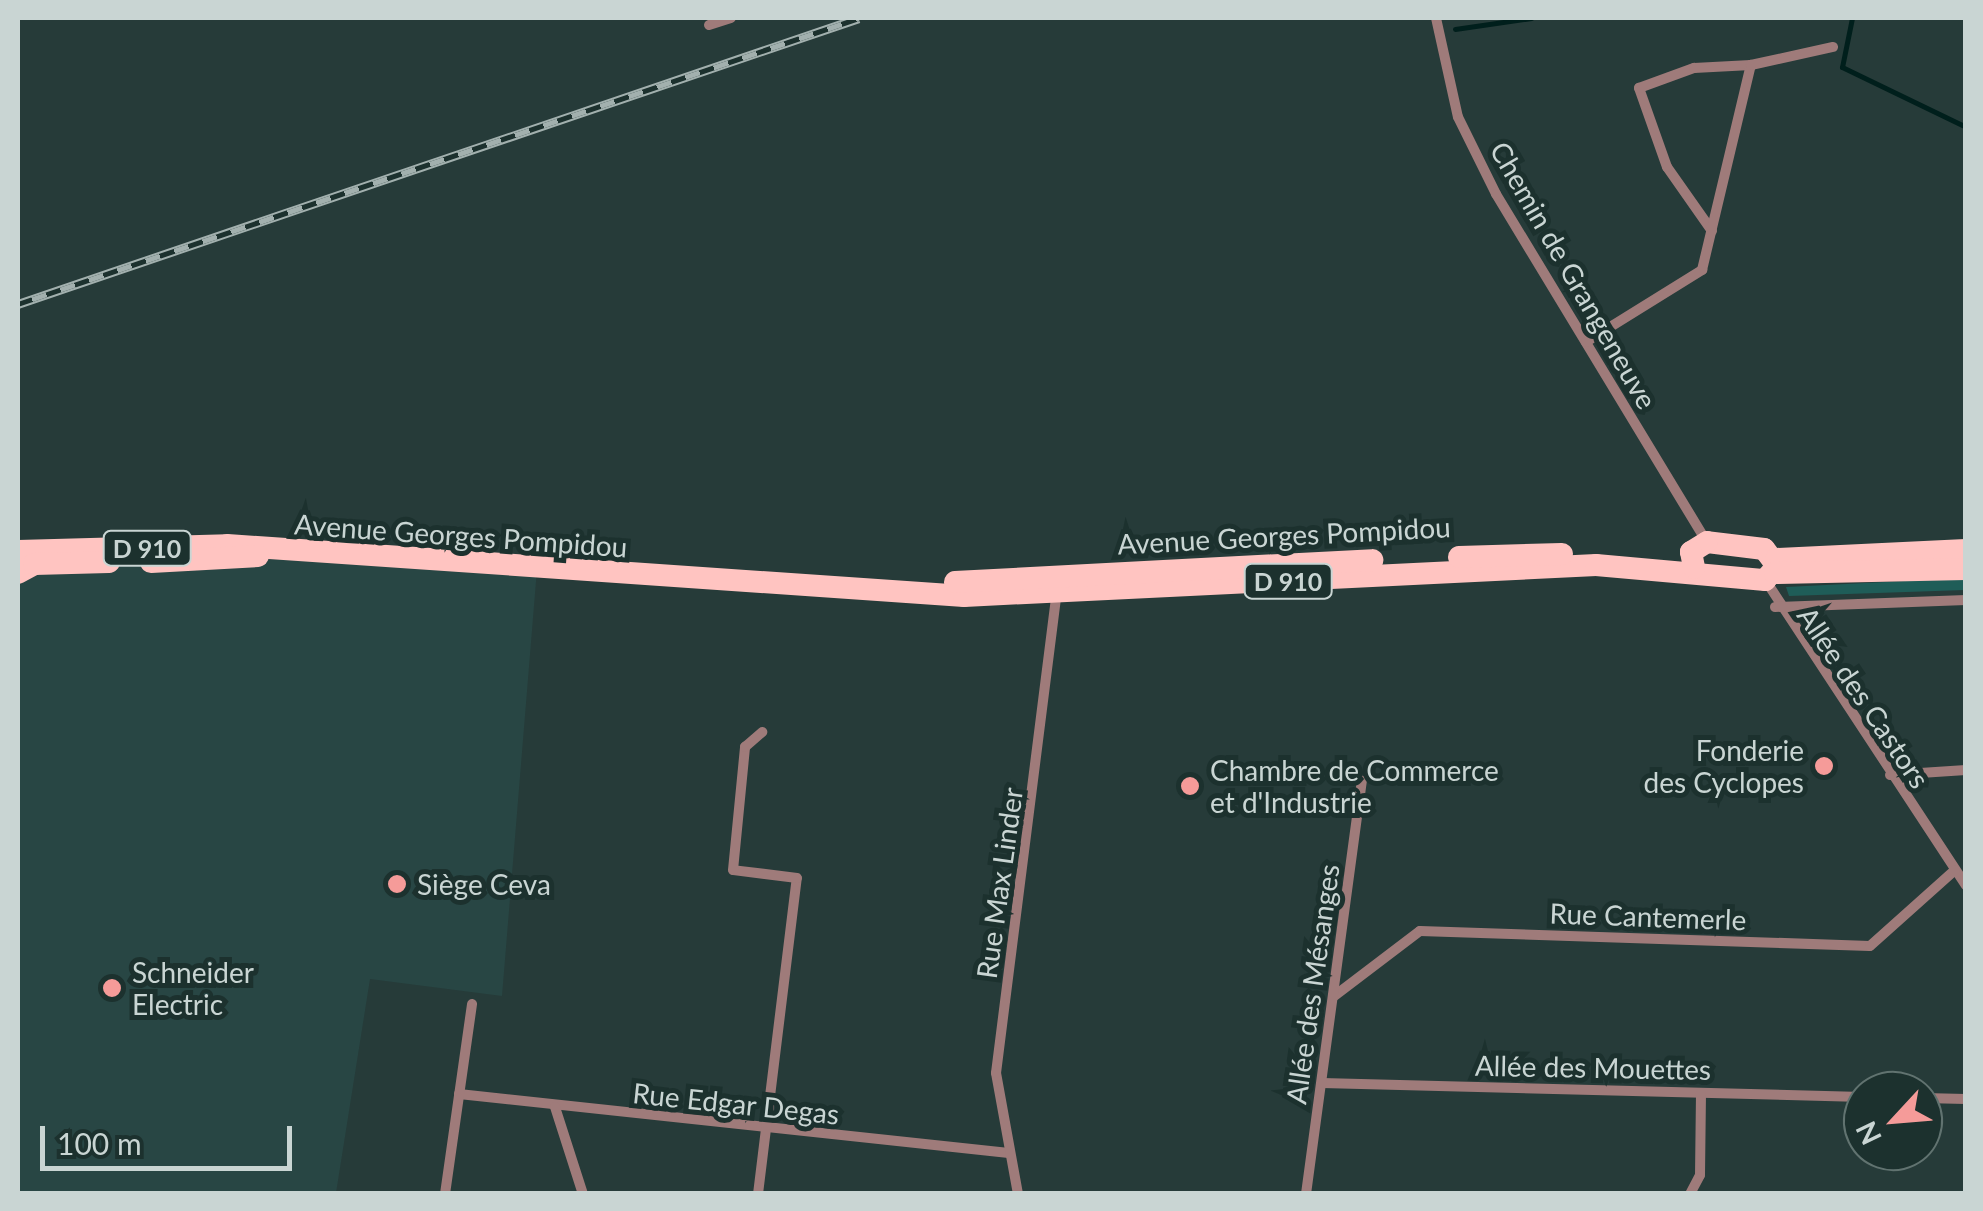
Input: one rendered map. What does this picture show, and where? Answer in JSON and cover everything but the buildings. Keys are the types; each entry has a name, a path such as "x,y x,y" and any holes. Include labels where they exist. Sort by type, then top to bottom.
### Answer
{"main road":[{"name":"Avenue Georges Pompidou","path":"18,550 58,543 881,588 1058,586 1408,572 1697,554 1772,570 1966,569"},
{"name":"Avenue Georges Pompidou","path":"1697,554 1772,570 1966,550"},
{"name":"Avenue Georges Pompidou","path":"18,574 34,564 276,554"}],"street":[{"path":"709,25 731,18"},
{"name":"Chemin de Grangeneuve","path":"1436,18 1458,117 1586,342 1697,554"},
{"path":"1712,232 1667,166 1639,88 1694,68 1752,65 1832,47"},
{"path":"1586,342 1702,270 1752,65"},
{"name":"Allée des Castors","path":"1772,570 1775,608 1966,885"},
{"name":"Rue Max Linder","path":"1018,1194 996,1073 1058,586"},
{"path":"1775,608 1966,600"},
{"path":"758,1194 771,1130 797,878 734,870 745,747 762,732"},
{"path":"1890,775 1966,770"},
{"name":"Allée des Mésanges","path":"1306,1194 1362,781"},
{"name":"Rue Cantemerle","path":"1332,997 1420,930 1870,946 1955,870"},
{"path":"445,1194 472,1004"},
{"name":"Allée des Mouettes","path":"1322,1083 1843,1096"},
{"path":"1690,1194 1700,1175 1702,1092"},
{"name":"Rue Edgar Degas","path":"459,1094 1009,1153"},
{"path":"555,1106 583,1194"}],"shaded area":[{"path":"18,548 538,557 502,996 370,979 336,1193 18,1194"},
{"path":"1965,578 1965,590 1789,596 1786,587"}],"waterway":[{"path":"1455,29 1531,18"},
{"path":"1852,18 1842,67 1966,127"}],"railway":[{"path":"18,304 859,18"}],"place":[{"name":"Fonderie des Cyclopes","path":"1824,766"},
{"name":"Chambre de Commerce et d'Industrie","path":"1190,786"},
{"name":"Siège Ceva","path":"397,884"},
{"name":"Schneider Electric","path":"112,988"}]}
